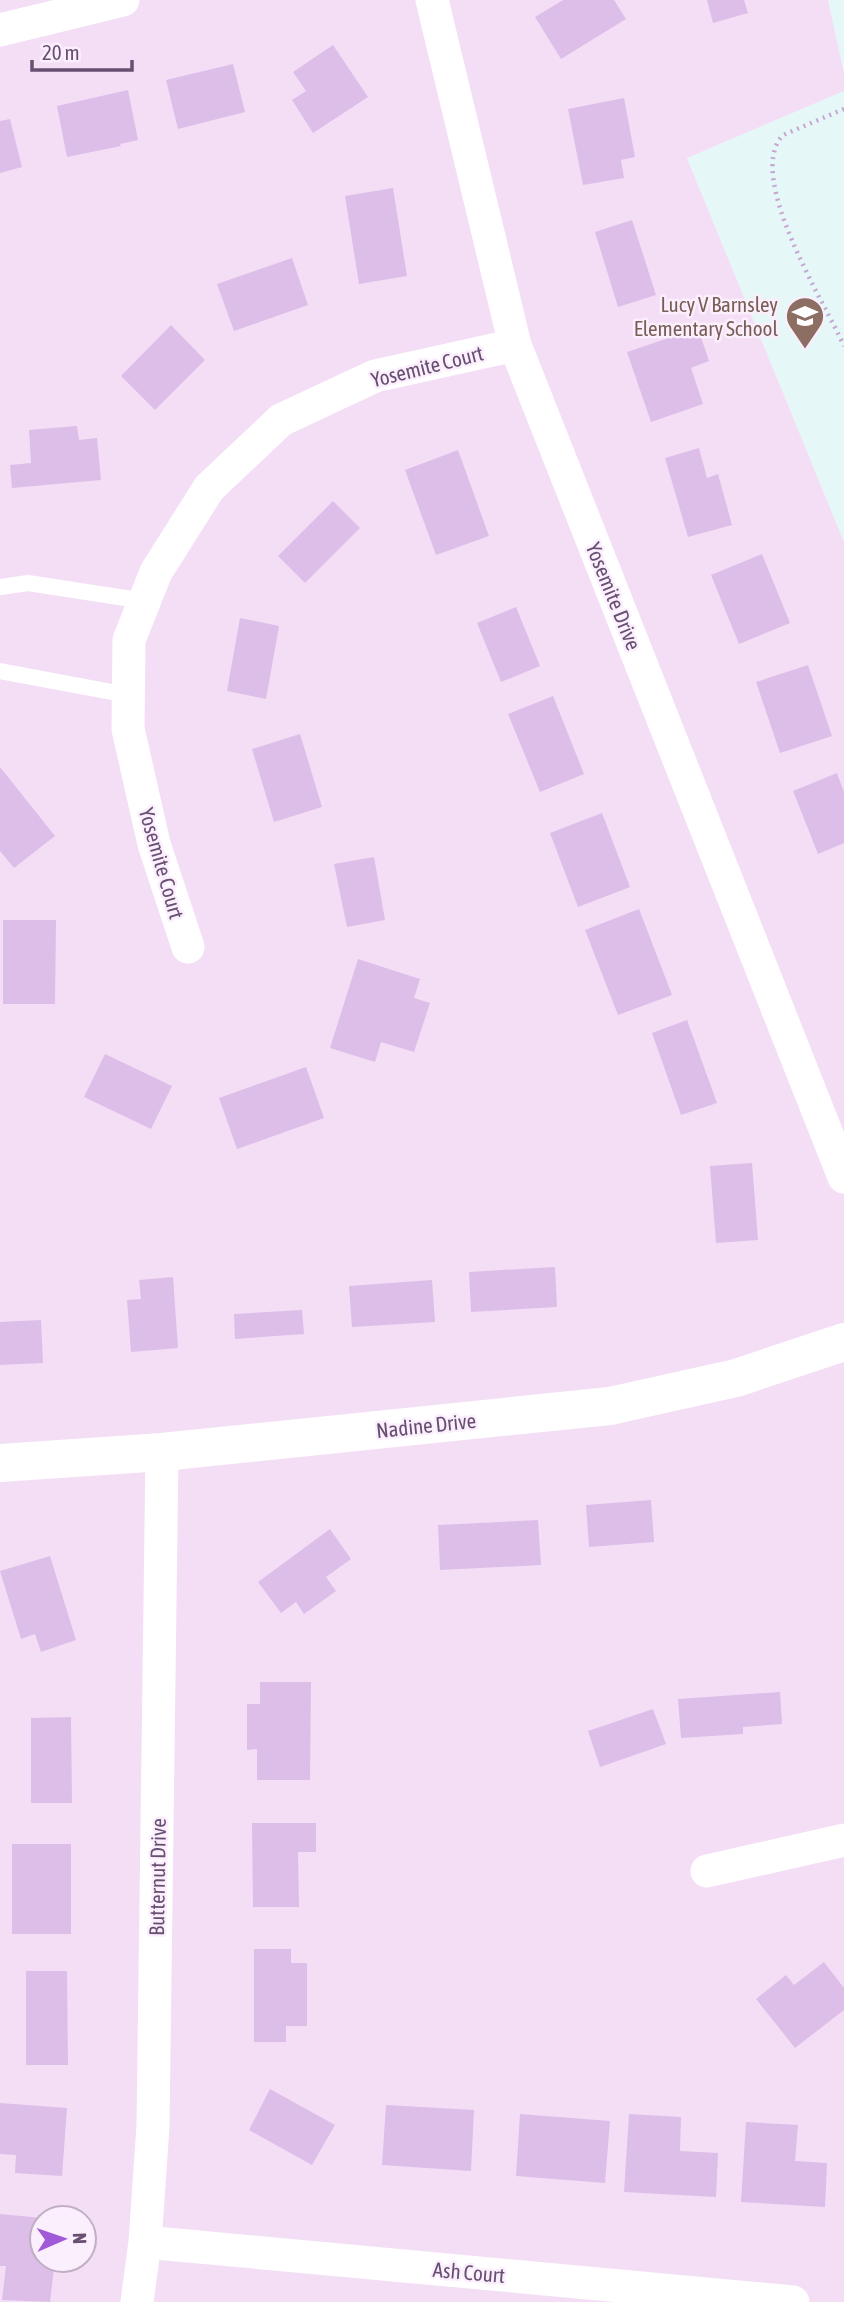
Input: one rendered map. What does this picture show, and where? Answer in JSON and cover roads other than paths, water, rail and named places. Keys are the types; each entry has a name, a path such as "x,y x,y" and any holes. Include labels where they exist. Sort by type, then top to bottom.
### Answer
{"street":[{"path":"0,30 123,0"},
{"name":"Yosemite Drive","path":"432,0 515,345 844,1177"},
{"name":"Yosemite Court","path":"188,947 154,844 128,729 129,640 156,572 209,488 281,419 375,376 515,345"},
{"name":"Nadine Drive","path":"0,1463 162,1452 610,1406 736,1378 844,1342"},
{"name":"Butternut Drive","path":"137,2302 145,2242 153,2126 162,1452"},
{"path":"707,1871 844,1840"},
{"name":"Ash Court","path":"145,2242 793,2302"}],"lane":[{"path":"0,587 28,583 145,601"},
{"path":"0,671 128,695"}],"place":[{"name":"Lucy V Barnsley Elementary School","path":"805,350"}]}
